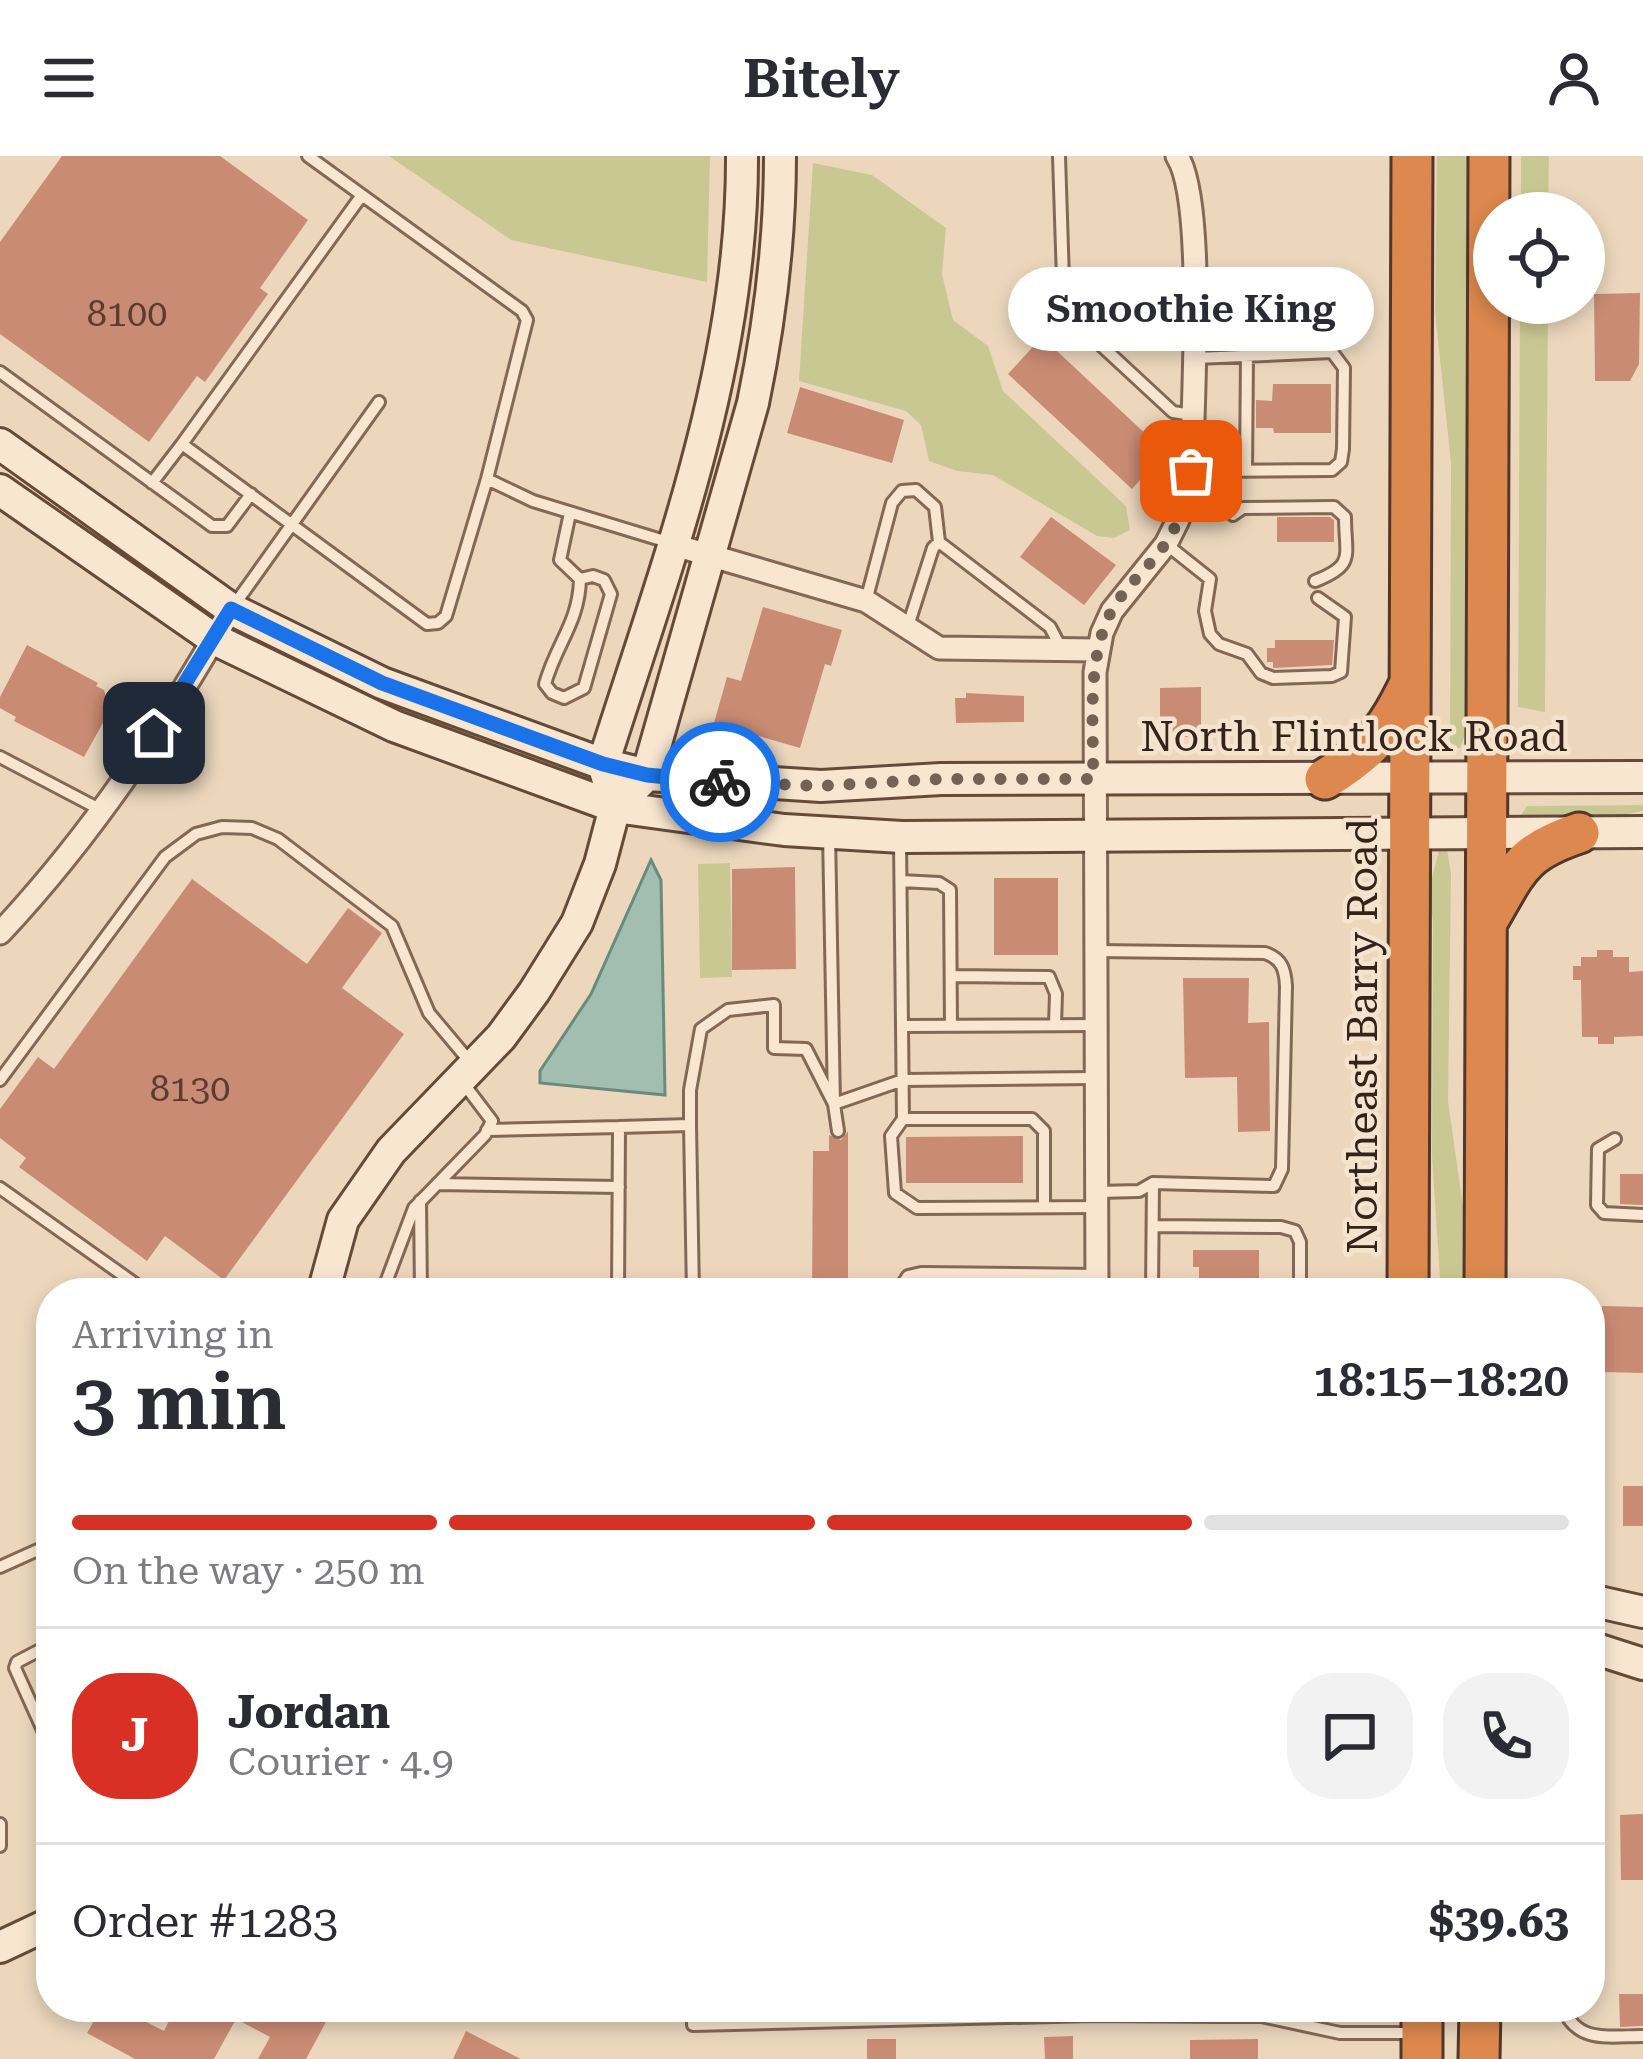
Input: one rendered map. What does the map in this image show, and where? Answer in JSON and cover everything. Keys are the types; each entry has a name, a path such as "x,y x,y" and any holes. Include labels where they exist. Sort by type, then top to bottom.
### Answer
{"highway":[{"name":"Northeast Barry Road","path":"1408,1278 1412,156"},
{"path":"1485,1278 1489,156"},
{"path":"1325,779 1376,742 1411,680"},
{"path":"1487,922 1522,863 1542,846 1579,833"},
{"path":"1480,2022 1480,2059"}],"main road":[{"path":"615,807 603,764 729,335 742,208 742,156"},
{"path":"327,1278 343,1220 391,1151 534,992 577,923 615,807 647,775 753,404 775,279 780,156"},
{"name":"North Flintlock Road","path":"0,444 231,609 382,683 603,764 647,775 821,786 941,779 1643,777"},
{"path":"0,490 214,639 394,726 615,807 900,837 1643,832"},
{"path":"1605,1603 1643,1612"},
{"path":"1605,1652 1643,1664"},
{"path":"0,1947 36,1930"}],"street":[{"path":"1097,1278 1093,779 1098,650 1112,610 1166,544 1191,471 1191,195 1178,156"},
{"path":"671,544 866,601 939,649 1098,650"},
{"path":"0,933 104,811 231,609"}],"lane":[{"path":"182,443 427,624 446,616 488,479 527,320 522,310 308,156"},
{"path":"1059,156 1061,305 1173,412 1192,415"},
{"path":"152,483 362,195"},
{"path":"1077,323 1193,318"},
{"path":"1191,471 1332,470 1341,462 1344,368 1332,352 1193,358"},
{"path":"1246,470 1247,356"},
{"path":"0,372 212,526 227,526 251,494"},
{"path":"231,609 380,402"},
{"path":"488,479 570,513 671,544"},
{"path":"866,601 892,503 902,491 916,490 935,507 939,542 1050,627 1063,651"},
{"path":"1233,514 1243,508 1334,507 1341,512 1346,517 1345,565 1340,572 1316,581"},
{"path":"570,513 560,560 580,579 579,607 553,656 545,684 564,698 584,688 610,594 604,580 580,579"},
{"path":"908,626 939,542"},
{"path":"1166,544 1210,579 1204,610 1210,634 1219,644 1247,654 1261,673 1273,678 1341,672 1346,617 1318,598"},
{"path":"0,757 104,811"},
{"path":"0,1080 164,857 196,834 222,827 252,828 278,839 392,926 429,1013 492,1121 414,1208 388,1278"},
{"path":"829,833 838,1131"},
{"path":"900,837 903,1119 892,1136 892,1181 895,1193 905,1202 917,1208 1044,1207 1139,1191 1153,1183 1264,1188 1280,1179 1286,973 1276,956 1096,951"},
{"path":"901,881 939,883 950,890 951,1025"},
{"path":"951,976 1049,977 1055,994 1055,1025"},
{"path":"693,1278 690,1090 701,1029 728,1010 774,1005 774,1048 806,1049 834,1104"},
{"path":"902,1026 1096,1024"},
{"path":"834,1104 902,1080 1096,1078"},
{"path":"903,1119 1032,1119 1040,1123 1044,1131 1044,1207"},
{"path":"488,1130 690,1125"},
{"path":"618,1278 619,1127"},
{"path":"1615,1139 1598,1150 1597,1205 1604,1213 1643,1215"},
{"path":"1152,1278 1153,1183"},
{"path":"437,1184 619,1187"},
{"path":"0,1188 127,1278"},
{"path":"420,1201 421,1278"},
{"path":"1153,1226 1294,1232 1300,1242 1300,1278"},
{"path":"907,1278 921,1273 1001,1278"},
{"path":"0,1567 36,1551"},
{"path":"36,1652 15,1668 36,1715"},
{"path":"0,1824 0,1846"},
{"path":"693,2022 770,2022"},
{"path":"1289,2022 1340,2033 1422,2033"},
{"path":"1569,2022 1592,2036 1643,2036"},
{"path":"1577,2022 1580,2032"}],"shaded area":[{"path":"389,156 710,156 707,282 511,240"},
{"path":"1437,156 1475,156 1471,718 1460,748 1450,748 1451,463 1435,312"},
{"path":"1521,156 1549,156 1548,192 1521,192"},
{"path":"813,163 872,175 946,228 942,274 953,320 988,346 1003,391 1126,506 1130,530 1114,538 1097,536 993,475 957,471 929,461 921,425 906,411 799,381"},
{"path":"1520,324 1548,324 1545,712 1518,707"},
{"path":"1643,805 1643,811 1596,820 1518,819 1527,806"},
{"path":"1447,849 1451,874 1448,1101 1465,1221 1465,1278 1440,1278 1432,1156 1433,923 1429,890 1439,850"},
{"path":"651,860 661,880 665,1095 540,1083 540,1071 591,994"},
{"path":"730,863 732,977 700,978 698,864"}],"building":[{"path":"62,156 220,156 308,220 260,288 268,294 205,382 197,376 149,442 0,334 0,242"},
{"path":"1220,272 1348,273 1347,332 1219,330"},
{"path":"1640,293 1639,364 1630,381 1595,381 1594,324 1605,324 1605,294"},
{"path":"1042,337 1165,452 1132,489 1008,374"},
{"path":"1273,384 1331,384 1331,433 1274,433 1273,428 1256,428 1256,400 1272,401"},
{"path":"800,387 904,420 892,463 787,433"},
{"path":"1051,517 1116,565 1084,605 1020,557"},
{"path":"1277,517 1330,517 1334,542 1277,542"},
{"path":"763,607 842,630 831,666 825,664 800,748 714,723 727,677 741,681"},
{"path":"1275,640 1334,640 1332,665 1273,668 1273,662 1267,662 1267,648 1275,648"},
{"path":"27,645 104,690 109,712 84,757 14,721 16,717 0,708 0,697"},
{"path":"1201,687 1201,737 1160,737 1160,688"},
{"path":"966,693 1024,696 1024,722 956,723 955,698 966,698"},
{"path":"795,867 796,969 732,970 732,869"},
{"path":"994,878 1058,878 1058,955 994,955"},
{"path":"192,879 307,964 348,908 382,933 342,988 404,1034 225,1278 165,1236 147,1261 19,1167 26,1158 0,1138 0,1109 38,1057 54,1069"},
{"path":"1597,950 1629,957 1629,972 1643,971 1643,1036 1614,1037 1614,1044 1582,1037 1581,980 1573,980 1573,966 1581,966 1581,957 1597,957"},
{"path":"1183,978 1249,978 1248,1023 1269,1022 1270,1131 1238,1132 1237,1077 1185,1078"},
{"path":"848,1131 848,1278 812,1278 813,1151 829,1151 829,1135 841,1140"},
{"path":"1023,1136 1023,1183 906,1183 906,1137"},
{"path":"1620,1174 1643,1174 1643,1205 1620,1204"},
{"path":"1193,1250 1259,1250 1259,1278 1199,1278 1199,1267 1193,1267"},
{"path":"1605,1306 1643,1307 1643,1373 1605,1372"},
{"path":"1623,1486 1643,1486 1643,1526 1623,1526"},
{"path":"1643,1814 1643,1880 1621,1880 1620,1815"},
{"path":"1619,1994 1643,1994 1643,2026 1620,2027"},
{"path":"93,2022 146,2022 164,2031 168,2022 234,2022 214,2059 135,2059 87,2033"},
{"path":"242,2022 326,2022 306,2059 258,2059 270,2037"},
{"path":"466,2031 521,2059 453,2059"},
{"path":"1073,2036 1073,2059 1045,2059 1044,2037"},
{"path":"867,2039 896,2039 896,2059 867,2059"},
{"path":"1258,2039 1258,2059 1190,2059 1190,2040"}],"way so far":[{"path":"720,782 821,786 941,779 1093,779 1095,672 1102,633 1127,587 1166,544 1187,494 1191,471"}],"place":[{"name":"Smoothie King","path":"1191,471"}],"route":[{"path":"154,733 231,609 382,683 603,764 647,775 720,782"}]}
